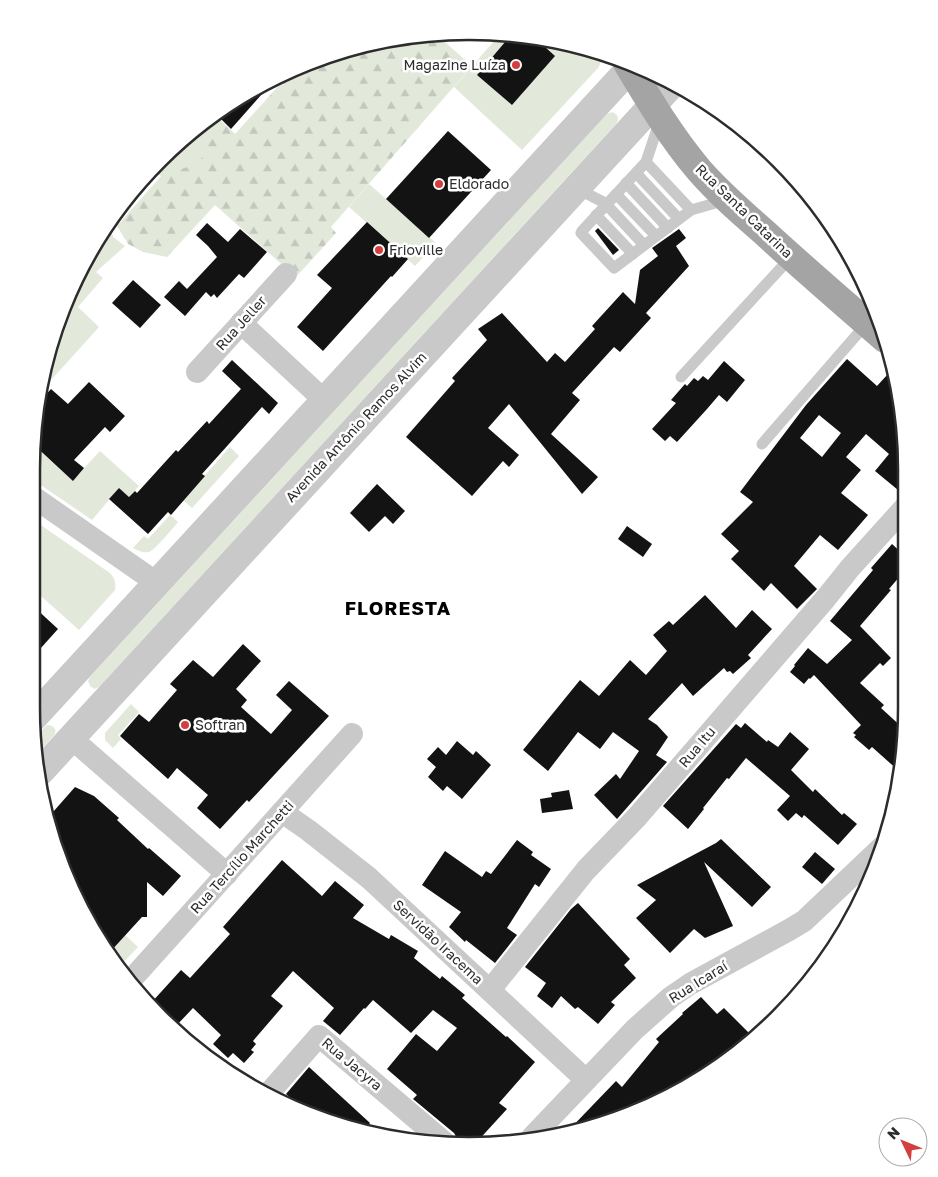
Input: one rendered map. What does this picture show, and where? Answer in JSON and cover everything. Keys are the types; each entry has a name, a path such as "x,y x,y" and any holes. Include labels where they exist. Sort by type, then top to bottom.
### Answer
{"main road":[{"name":"Rua Santa Catarina","path":"634,74 656,112 680,146 727,199 791,257 872,323"}],"street":[{"path":"40,710 626,70"},
{"name":"Avenida Antônio Ramos Alvim","path":"44,767 576,188 656,112 669,89"},
{"name":"Rua Jeller","path":"197,372 286,274"},
{"path":"398,382 398,371 436,330 439,321 436,311 427,306 413,310 403,316"},
{"path":"241,323 325,400"},
{"path":"40,502 157,583"},
{"name":"Rua Itu","path":"490,990 586,870 637,817 850,568 898,515"},
{"name":"Rua Tercílio Marchetti","path":"135,976 352,734"},
{"path":"71,738 227,874"},
{"name":"Servidão Iracema","path":"282,812 369,878 586,1080"},
{"name":"Rua Icaraí","path":"538,1131 635,1029 671,997 690,984 804,920 870,859"},
{"name":"Rua Jacyra","path":"272,1089 319,1036 436,1136"}],"lane":[{"path":"656,112 646,162 581,233 615,268 691,210 727,199"},
{"path":"646,162 691,210"},
{"path":"636,172 679,219"},
{"path":"626,183 668,228"},
{"path":"576,188 606,204 644,245"},
{"path":"616,194 656,236"},
{"path":"596,215 633,254"},
{"path":"681,378 791,257"},
{"path":"762,444 874,328"}],"green space":[{"path":"444,41 472,66 331,227 336,233 296,277 215,205 167,257 143,252 128,244 117,226 161,176 193,165 209,152 203,141 213,125 221,121 235,134 281,83 331,63 358,55 385,48"},
{"path":"494,41 553,48 600,61 598,68 522,150 454,87"},
{"path":"612,112 618,117 616,124 99,687 94,689 90,686 88,681 90,677 607,114"},
{"path":"220,120 235,134 182,196 158,174 186,146"},
{"path":"369,184 436,243 415,266 349,207"},
{"path":"112,232 113,237 125,246 96,272 103,278 78,307 99,327 49,383 63,331 73,305 97,254"},
{"path":"230,447 239,456 192,508 183,500"},
{"path":"100,451 139,486 129,497 119,488 92,520 40,484 41,452 73,480"},
{"path":"170,515 178,522 156,547 149,552 141,552 133,548 144,536 148,539"},
{"path":"40,525 110,573 114,579 115,590 79,630 40,595"},
{"path":"131,704 139,712 118,735 121,739 113,748 105,740 105,733"},
{"path":"47,725 54,727 55,730 55,734 42,748 41,736 41,731"},
{"path":"125,935 138,947 124,962 114,948"}],"building":[{"name":"Magazine Luíza","path":"505,42 545,47 555,56 512,105 477,75"},
{"path":"263,93 231,129 221,119"},
{"name":"Eldorado","path":"448,131 491,170 429,238 386,199"},
{"path":"367,222 408,259 323,351 297,327 332,288 317,275"},
{"path":"207,223 228,242 240,229 267,252 244,278 239,274 217,298 214,294 211,297 206,292 185,316 164,297 179,281 187,289 217,257 196,235"},
{"path":"598,228 619,250 613,255 595,231"},
{"path":"679,229 686,238 676,246 689,266 646,313 651,318 620,352 614,347 572,393 580,400 551,434 598,477 582,494 509,404 488,428 519,455 509,467 503,461 472,496 406,437 455,381 452,378 487,340 478,329 502,313 547,362 555,353 565,362 595,329 592,326 623,292 635,304 640,270 658,256 652,248"},
{"path":"133,280 161,305 140,328 112,303"},
{"path":"847,359 877,386 887,375 897,441 898,490 875,471 889,454 866,434 846,457 861,470 841,493 868,515 838,550 820,535 794,566 817,589 797,609 771,583 764,591 731,559 739,551 721,534 753,502 740,492 806,405","holes":["819,415 841,433 822,457 800,438"]},
{"path":"232,360 278,403 269,414 262,407 202,474 205,476 171,515 168,512 148,534 109,499 119,488 129,497 135,491 137,493 176,450 178,452 207,421 209,424 241,389 222,371"},
{"path":"724,361 745,380 727,402 719,395 677,442 670,436 665,441 652,429 676,403 671,400 685,384 687,386 694,378 698,381 703,376 708,380"},
{"path":"89,382 125,416 110,432 105,427 74,460 84,468 73,481 41,451 47,394 51,389 68,404"},
{"path":"377,484 405,511 393,524 385,516 369,532 350,513"},
{"path":"627,526 652,544 643,557 618,539"},
{"path":"892,544 898,550 898,578 889,589 891,590 860,626 891,658 883,666 880,663 860,683 884,705 881,708 897,723 894,766 872,747 869,750 854,737 856,735 853,733 861,725 814,675 804,684 790,672 808,648 827,664 852,640 830,621 873,570 871,568"},
{"path":"705,595 736,628 752,610 772,629 748,655 751,658 733,674 730,671 727,672 724,668 693,696 682,683 648,719 657,725 668,737 656,755 667,762 617,819 594,795 616,774 620,779 639,751 613,732 600,749 578,732 548,771 523,750 580,680 599,696 630,660 646,675 667,651 653,635 669,621 673,625"},
{"path":"40,612 58,629 40,649"},
{"path":"243,644 261,661 236,689 247,700 241,707 271,734 292,710 276,695 289,681 329,716 249,802 247,800 220,829 197,808 208,795 177,768 168,779 120,736 139,714 149,722 177,690 170,684 193,660 213,677"},
{"path":"745,723 767,742 768,740 778,747 790,732 809,749 791,770 813,792 815,789 842,815 844,813 857,824 838,845 804,815 802,818 796,813 788,821 777,810 790,796 746,758 729,779 727,778 688,829 663,806 736,724 741,728"},
{"path":"457,741 473,755 476,751 491,765 462,799 447,786 443,791 428,777 436,767 427,759 438,747 446,755"},
{"path":"75,787 94,796 119,818 117,820 148,849 181,876 163,896 147,882 147,917 142,917 114,948 84,898 63,846 53,812"},
{"path":"569,790 573,809 542,813 540,799 552,797 551,793"},
{"path":"721,839 771,887 752,907 704,862 733,926 705,938 694,929 670,953 636,918 656,900 637,885"},
{"path":"517,840 533,852 531,855 551,869 539,887 535,884 507,928 517,935 495,963 466,940 465,942 449,927 461,912 422,885 445,851 482,877 486,871 491,874"},
{"path":"815,852 835,869 822,884 802,867"},
{"path":"282,860 322,896 335,881 364,905 353,918 389,939 391,935 418,951 414,958 440,979 442,976 465,995 462,998 535,1062 499,1103 507,1109 482,1137 456,1137 413,1099 417,1095 387,1069 416,1034 437,1051 457,1028 433,1010 411,1033 373,1000 340,1035 323,1021 334,1008 293,971 271,996 283,1006 253,1041 256,1044 251,1050 254,1052 244,1063 233,1053 228,1058 213,1044 221,1035 193,1008 178,1023 154,999 181,970 190,978 230,934 223,927"},
{"path":"578,903 630,959 624,965 636,978 611,1002 615,1005 598,1024 578,1007 575,1009 561,996 552,1008 537,996 546,983 525,967 571,909"},
{"path":"701,997 717,1014 724,1008 749,1033 707,1065 659,1093 607,1114 575,1123 616,1081 622,1087 659,1042 656,1039"},
{"path":"309,1067 370,1123 369,1125 331,1114 290,1098 286,1094"}],"place":[{"name":"Magazine Luíza","path":"516,65"},
{"name":"Eldorado","path":"439,184"},
{"name":"Frioville","path":"379,250"},
{"name":"Softran","path":"185,725"}],"district":[{"name":"FLORESTA","path":"398,608"}]}
